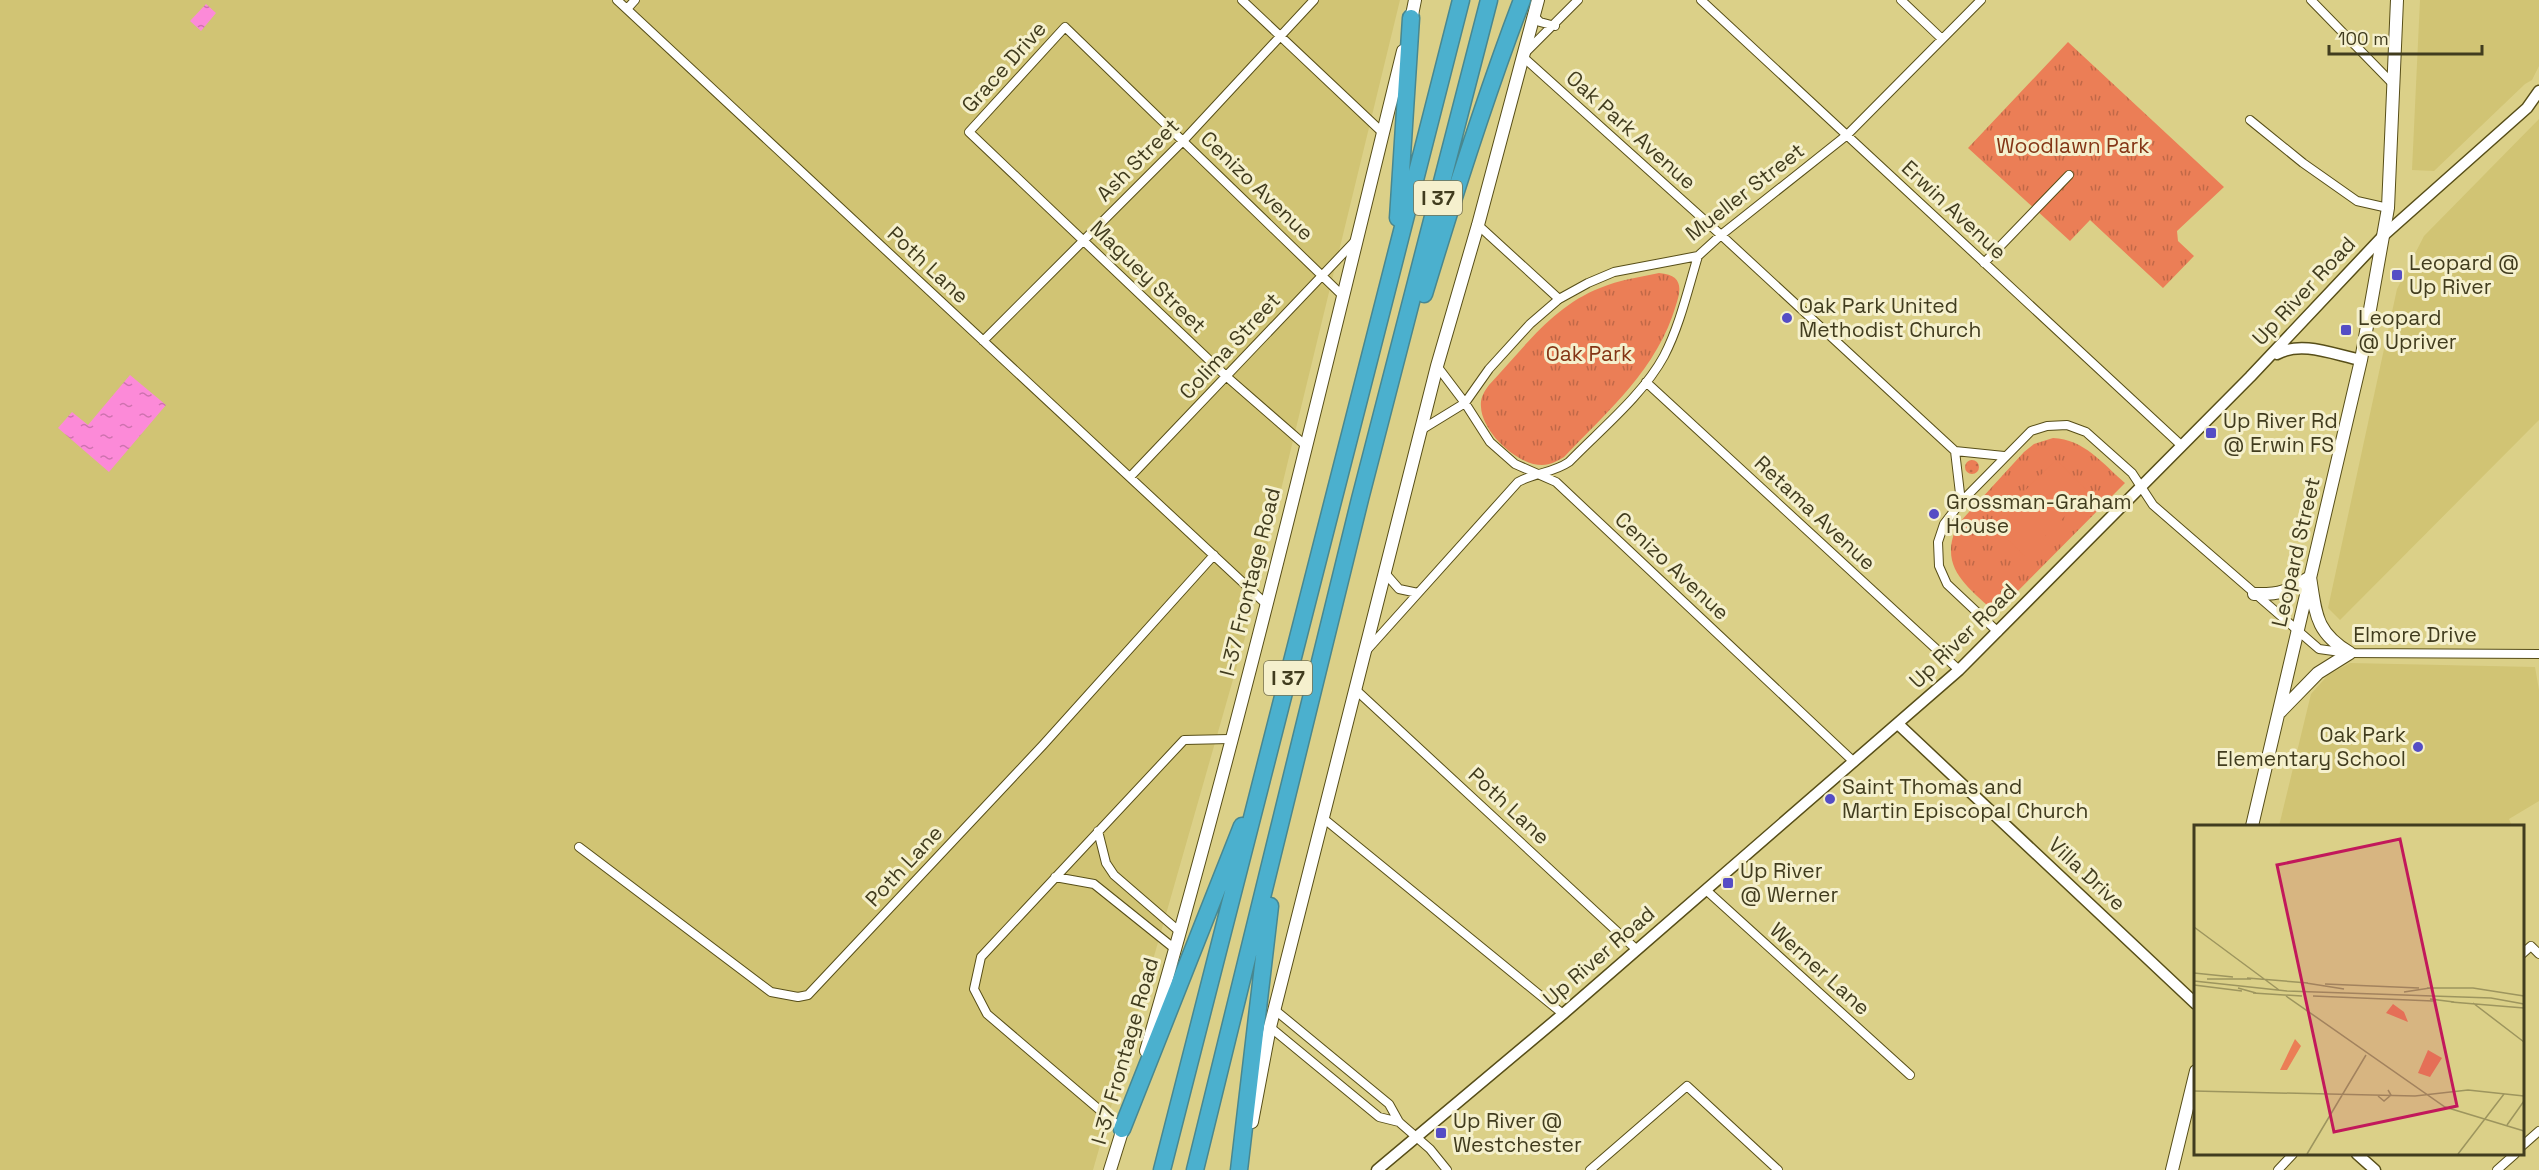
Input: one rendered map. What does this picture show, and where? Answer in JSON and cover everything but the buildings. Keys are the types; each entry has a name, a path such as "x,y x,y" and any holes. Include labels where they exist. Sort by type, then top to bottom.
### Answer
{"highway":[{"name":"I 37","path":"1162,1170 1461,0"},
{"name":"I 37","path":"1195,1170 1387,396 1489,0"},
{"path":"1387,396 1406,356 1456,188 1496,67 1522,0"},
{"path":"1395,263 1412,18"},
{"path":"1122,1129 1234,843 1258,796"},
{"path":"1241,1170 1278,838"}],"main road":[{"name":"I-37 Frontage Road","path":"1110,1170 1180,932 1266,604 1344,297 1415,0"},
{"path":"1241,1170 1270,1027 1420,430 1538,0"},
{"name":"Leopard Street","path":"2252,825 2361,360 2384,236 2388,208 2397,0"},
{"path":"2254,594 2273,595 2284,592 2310,577 2316,618 2321,629 2336,645 2350,653 2318,673 2278,713"},
{"path":"2172,1170 2194,1079"}],"street":[{"name":"Poth Lane","path":"617,0 1266,604"},
{"path":"627,9 635,0"},
{"path":"1242,0 1383,133"},
{"name":"Ash Street","path":"983,341 1184,141 1314,0"},
{"path":"1522,56 1555,26 1578,0"},
{"name":"Erwin Avenue","path":"1701,0 2182,446"},
{"path":"1901,0 1942,39"},
{"name":"Mueller Street","path":"1420,430 1465,403 1489,369 1523,331 1559,299 1614,272 1698,256 1721,235 1847,135 1981,0"},
{"path":"2311,0 2393,84"},
{"path":"1534,16 1540,22 1555,26"},
{"name":"Grace Drive","path":"969,132 1065,27"},
{"name":"Cenizo Avenue","path":"1065,27 1323,274 1344,297"},
{"name":"Oak Park Avenue","path":"1522,56 1721,235 1955,451"},
{"name":"Up River Road","path":"1377,1170 1563,1014 1959,670 2267,360 2384,236 2527,108 2539,91"},
{"path":"2250,120 2303,163 2357,201 2388,208"},
{"name":"Maguey Street","path":"969,132 1227,377 1305,445"},
{"path":"1984,263 2069,176"},
{"path":"1478,225 1559,299"},
{"name":"Colima Street","path":"1130,477 1356,240"},
{"path":"1366,651 1518,482 1527,477 1558,470 1569,462 1646,382 1675,333 1698,256"},
{"path":"2267,360 2288,348 2308,348 2361,360"},
{"name":"Cenizo Avenue","path":"1437,366 1465,403 1490,442 1515,464 1556,482 1854,762"},
{"name":"Retama Avenue","path":"1646,382 1959,670"},
{"path":"1998,632 1947,584 1939,566 1938,543 1944,524 1961,502 2004,456 2031,431 2047,426 2067,425 2086,432 2132,473 2153,505 2297,632"},
{"path":"1961,502 1955,451 2004,456"},
{"name":"Poth Lane","path":"579,847 771,992 798,997 808,995 1043,745 1214,555"},
{"path":"1385,573 1399,590 1418,593"},
{"name":"Elmore Drive","path":"2297,632 2319,649 2350,653 2539,654"},
{"name":"Poth Lane","path":"1356,690 1637,950"},
{"name":"Villa Drive","path":"1898,724 2194,1002"},
{"path":"1122,1129 987,1014 974,989 981,957 1184,740 1230,739"},
{"path":"1323,818 1563,1014"},
{"path":"1098,831 1106,863 1123,885 1180,932"},
{"path":"1054,877 1087,881 1113,898 1175,949"},
{"path":"1113,898 1123,885"},
{"name":"Werner Lane","path":"1706,890 1910,1075"},
{"path":"2524,953 2531,946 2539,954"},
{"path":"1275,1010 1389,1104 1399,1122 1447,1170"},
{"path":"1270,1027 1378,1117 1399,1122"},
{"path":"1590,1170 1687,1086 1778,1170"},
{"path":"2524,1145 2539,1131"},
{"path":"2278,1170 2292,1155"},
{"path":"2358,1155 2375,1170"},
{"path":"2497,1170 2514,1155"}],"shaded area":[{"path":"0,0 1400,0 1246,634 1093,1170 0,1170"},
{"path":"2420,0 2539,0 2539,66 2532,80 2525,84 2434,171 2412,170"},
{"path":"2539,119 2539,420 2340,620 2328,608 2397,289 2424,236"},
{"name":"Oak Park Elementary School","path":"2350,663 2535,667 2539,690 2539,801 2509,819 2512,825 2279,825 2311,694 2328,675"}],"green space":[{"name":"Woodlawn Park","path":"2068,42 2224,187 2177,231 2178,241 2194,256 2163,288 2090,220 2070,241 1968,148"},
{"name":"Oak Park","path":"1659,273 1676,279 1679,293 1676,305 1657,349 1644,369 1614,405 1564,457 1551,464 1532,464 1502,445 1487,427 1481,407 1482,398 1489,385 1526,344 1553,317 1583,296 1615,283"},
{"path":"2053,438 2064,439 2084,448 2125,483 1996,613 1958,575 1951,552 1952,539 1958,524 2024,452 2034,444"},
{"path":"1972,460 1977,462 1979,467 1977,472 1972,474 1967,472 1965,467 1967,462"},
{"path":"2056,460 2089,492 2025,556 1991,524"}],"water":[{"path":"206,4 216,13 201,31 190,21"},
{"path":"130,375 166,405 109,472 58,428 72,412 88,425"}],"place":[{"name":"Leopard @ Up River","path":"2397,275"},
{"name":"Oak Park United Methodist Church","path":"1787,318"},
{"name":"Leopard @ Upriver","path":"2346,330"},
{"name":"Up River Rd @ Erwin FS","path":"2211,433"},
{"name":"Grossman-Graham House","path":"1934,514"},
{"name":"Oak Park Elementary School","path":"2418,747"},
{"name":"Saint Thomas and Martin Episcopal Church","path":"1830,799"},
{"name":"Up River @ Werner","path":"1728,883"},
{"name":"Up River @ Westchester","path":"1441,1133"}]}
